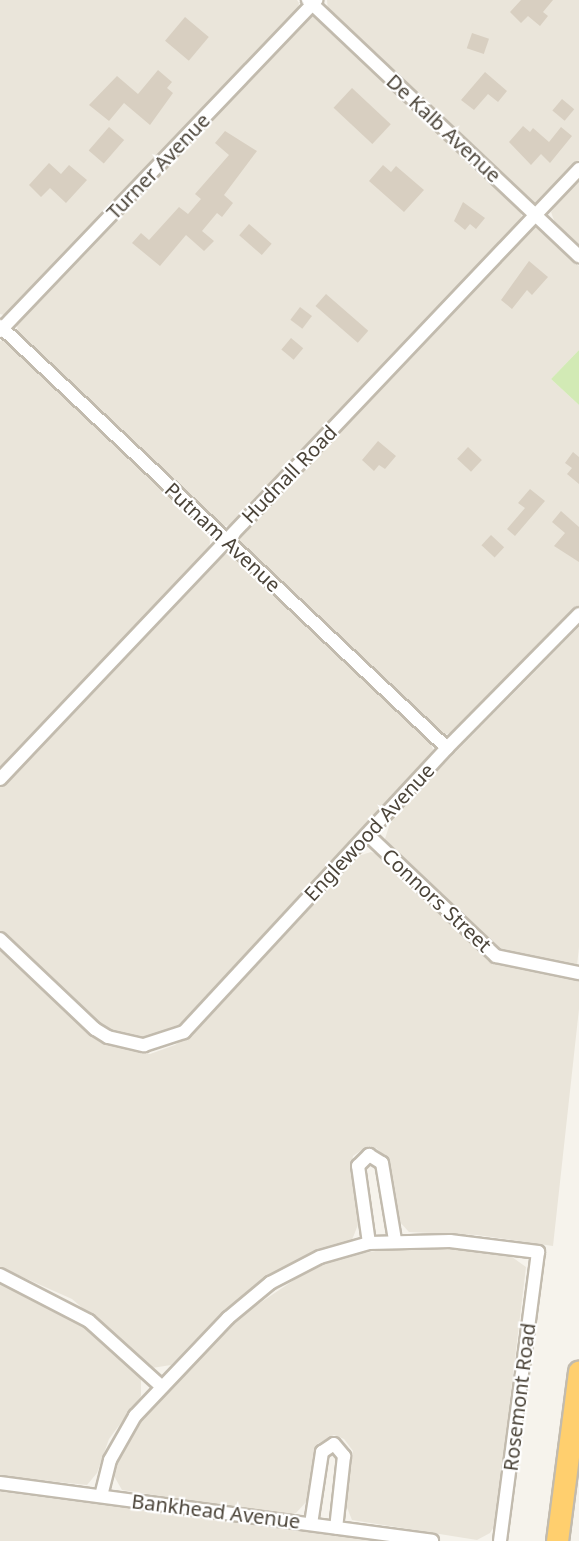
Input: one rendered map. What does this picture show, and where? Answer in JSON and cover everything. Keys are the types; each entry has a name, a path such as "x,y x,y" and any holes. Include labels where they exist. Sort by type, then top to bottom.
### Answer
{"highway":[{"path":"557,1541 579,1371"}],"street":[{"name":"De Kalb Avenue","path":"312,1 579,256"},
{"name":"Turner Avenue","path":"1,328 312,1"},
{"name":"Hudnall Road","path":"0,779 579,169"},
{"name":"Putnam Avenue","path":"1,328 447,748"},
{"name":"Englewood Avenue","path":"0,939 95,1029 127,1043 156,1044 184,1032 447,748 579,614"},
{"name":"Connors Street","path":"368,835 496,956 579,973"},
{"path":"101,1496 110,1460 121,1436 161,1386 228,1318 270,1283 320,1257 369,1243 395,1240 382,1163 369,1155 358,1166 369,1243"},
{"name":"Rosemont Road","path":"395,1240 450,1241 538,1252 500,1541"},
{"path":"0,1275 89,1321 161,1386"},
{"path":"311,1524 322,1452 334,1444 344,1456 336,1528"},
{"name":"Bankhead Avenue","path":"0,1483 432,1541"}],"shaded area":[{"path":"0,0 297,0 299,3 298,10 4,315 0,314"},
{"path":"327,0 579,0 579,160 538,204 530,203 328,12"},
{"path":"314,15 521,209 522,221 233,525 224,526 216,524 18,334 17,325 307,18"},
{"path":"579,179 579,247 555,223 551,212"},
{"path":"530,226 541,228 579,266 579,350 551,379 579,405 579,606 458,730 444,735 436,733 239,541 241,532"},
{"path":"5,340 209,536 210,542 209,549 0,771 0,341"},
{"path":"229,554 430,739 433,750 192,1018 157,1038 117,1035 96,1024 0,932 0,787 220,555"},
{"path":"579,627 579,947 577,966 510,956 495,947 384,842 392,817"},
{"path":"371,852 381,855 488,957 503,965 579,978 579,1009 553,1246 477,1235 409,1232 398,1220 389,1161 376,1148 363,1149 353,1156 351,1166 359,1222 352,1240 316,1252 266,1277 223,1311 171,1365 152,1368 72,1299 0,1267 0,945 91,1033 128,1050 150,1054 175,1045 189,1035 355,857"},
{"path":"398,1247 443,1247 512,1257 526,1267 495,1525 490,1533 477,1540 352,1520 346,1505 353,1451 344,1439 334,1435 317,1444 307,1501 296,1513 287,1516 122,1490 114,1476 115,1468 144,1416 242,1315 303,1274 342,1257"},
{"path":"0,1284 65,1313 92,1332 141,1379 141,1396 109,1439 97,1473 87,1485 0,1476"},
{"path":"0,1492 4,1492 375,1541 0,1541"}],"green space":[{"path":"579,350 579,405 551,379"}],"building":[{"path":"521,0 553,0 543,12 548,16 540,26 528,16 521,23 510,12"},
{"path":"185,17 209,37 189,61 165,41"},
{"path":"472,33 489,39 484,54 467,48"},
{"path":"158,70 172,82 167,88 173,93 150,125 124,103 109,121 89,105 117,76 138,94"},
{"path":"485,72 507,91 498,102 488,94 474,110 461,100"},
{"path":"352,88 391,124 372,144 334,108"},
{"path":"562,99 574,109 565,121 552,110"},
{"path":"523,126 530,132 533,128 549,142 561,127 572,136 550,163 541,154 531,165 509,142"},
{"path":"109,127 124,140 104,164 89,150"},
{"path":"225,131 257,151 224,195 233,203 222,217 217,213 202,231 214,241 204,251 186,235 160,266 132,243 141,233 149,240 179,207 188,214 201,199 195,194 229,155 215,143"},
{"path":"49,163 61,174 69,165 87,180 66,203 50,188 41,197 29,185"},
{"path":"383,165 391,172 396,166 424,190 404,212 369,181"},
{"path":"463,202 485,218 476,229 470,224 465,230 454,221"},
{"path":"249,224 272,244 262,255 239,235"},
{"path":"529,261 548,277 532,295 527,290 512,309 501,300"},
{"path":"326,294 368,331 358,343 316,306"},
{"path":"300,307 312,316 302,329 290,320"},
{"path":"291,338 303,348 294,360 281,349"},
{"path":"378,441 396,456 385,469 379,465 374,471 362,460"},
{"path":"468,447 482,460 471,472 457,459"},
{"path":"573,452 579,457 579,484 567,474 572,468 565,463"},
{"path":"530,489 545,501 515,536 507,529 525,508 518,503"},
{"path":"561,511 579,527 579,562 554,546 565,533 552,522"},
{"path":"491,535 504,547 495,558 481,545"}]}
